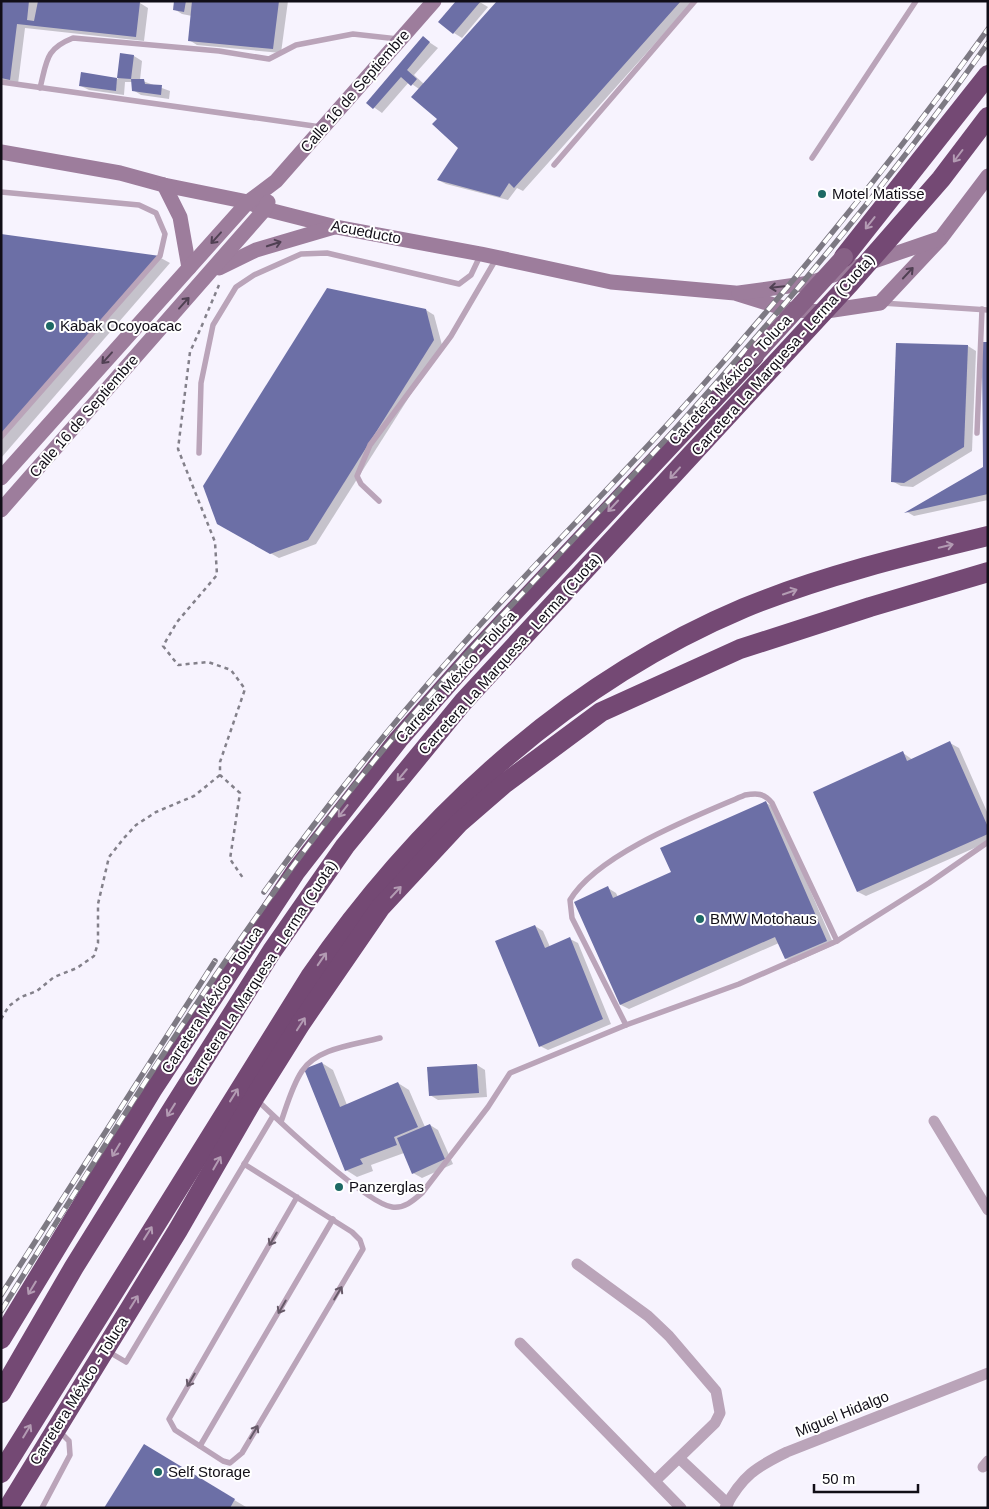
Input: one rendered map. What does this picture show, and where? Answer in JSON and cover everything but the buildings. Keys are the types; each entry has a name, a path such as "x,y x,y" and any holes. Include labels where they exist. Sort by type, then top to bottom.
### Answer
{"highway":[{"name":"Carretera México - Toluca","path":"844,257 988,75"},
{"name":"Carretera La Marquesa - Lerma (Cuota)","path":"1,1393 74,1267 178,1100 272,951 345,846 463,702 850,283 941,178 988,117"},
{"name":"Carretera México - Toluca","path":"1,1338 152,1090 296,871 398,740 474,654 754,356"},
{"path":"1,1473 310,977 339,934 384,878 440,819 522,742 617,675 704,627 744,608 841,574 988,536"},
{"name":"Carretera México - Toluca","path":"8,1508 55,1428 178,1230 254,1098 302,1023 380,908 459,823 504,784 601,712 740,649 870,606 988,572"}],"main road":[{"name":"Calle 16 de Septiembre","path":"1,478 248,202 276,181 434,1"},
{"name":"Acueducto","path":"1,152 120,173 164,185 248,202 265,209 336,227 480,254 611,282 735,293"},
{"path":"735,293 786,309 820,312 880,303 941,238 988,176"},
{"name":"Calle 16 de Septiembre","path":"1,510 214,270 265,209 276,181"},
{"path":"164,185 180,217 189,268"},
{"path":"214,270 256,250 336,227"},
{"path":"735,293 810,284 941,238"},
{"name":"Carretera México - Toluca","path":"754,356 844,257"}],"street":[{"path":"934,1121 988,1210"},
{"path":"577,1264 648,1316 669,1336 716,1391 720,1413 715,1423 680,1459 655,1481"},
{"path":"520,1344 681,1508"},
{"name":"Miguel Hidalgo","path":"726,1506 744,1479 758,1466 787,1452 988,1373"},
{"path":"680,1459 726,1506"}],"lane":[{"path":"554,165 695,1"},
{"path":"812,158 916,1"},
{"path":"40,88 48,57 56,44 73,38 219,51 269,59 296,45 353,34 400,39"},
{"path":"1,82 324,127"},
{"path":"1,192 140,205 156,213 165,234 160,256 1,436"},
{"path":"199,453 205,358 213,326 236,287 254,275 301,254 327,253 458,284 471,276 480,254"},
{"path":"379,501 361,484 357,476 370,445 451,336 497,258"},
{"path":"880,303 985,309 978,433"},
{"path":"626,1025 572,918 570,900 588,879 610,862 671,827 745,796 756,793 766,797 772,803 837,941"},
{"path":"254,1098 361,1191 381,1205 394,1208 409,1204 422,1193 488,1107 510,1074 626,1025 739,984 837,941 929,883 988,842"},
{"path":"280,1122 300,1075 311,1062 324,1053 380,1038"},
{"path":"104,1350 126,1362 273,1116"},
{"path":"244,1164 333,1219 360,1240 363,1249 242,1453 230,1462 223,1461 175,1430 168,1420 297,1197"},
{"path":"200,1446 333,1219"},
{"path":"42,1508 70,1455 69,1441 55,1428"}],"path":[{"path":"220,285 190,352 178,449 215,542 217,575 178,622 163,646 178,665 208,662 231,670 245,689 220,762 220,775 240,793 230,859 243,878"},
{"path":"1,1019 9,1006 21,997 37,991 54,977 77,968 94,956 98,943 98,904 109,857 124,838 142,820 194,796 220,775"}],"railway":[{"path":"264,892 356,770 430,682 484,620 664,428 771,306 846,216 988,29"},
{"path":"1,1311 183,1024 279,884 330,816 418,708 640,467 759,334 877,191 988,43"},
{"path":"1,1295 215,961"}],"place":[{"name":"Motel Matisse","path":"822,194"},
{"name":"Kabak Ocoyoacac","path":"50,326"},
{"name":"BMW Motohaus","path":"700,919"},
{"name":"Panzerglas","path":"339,1187"},
{"name":"Self Storage","path":"158,1472"}]}
